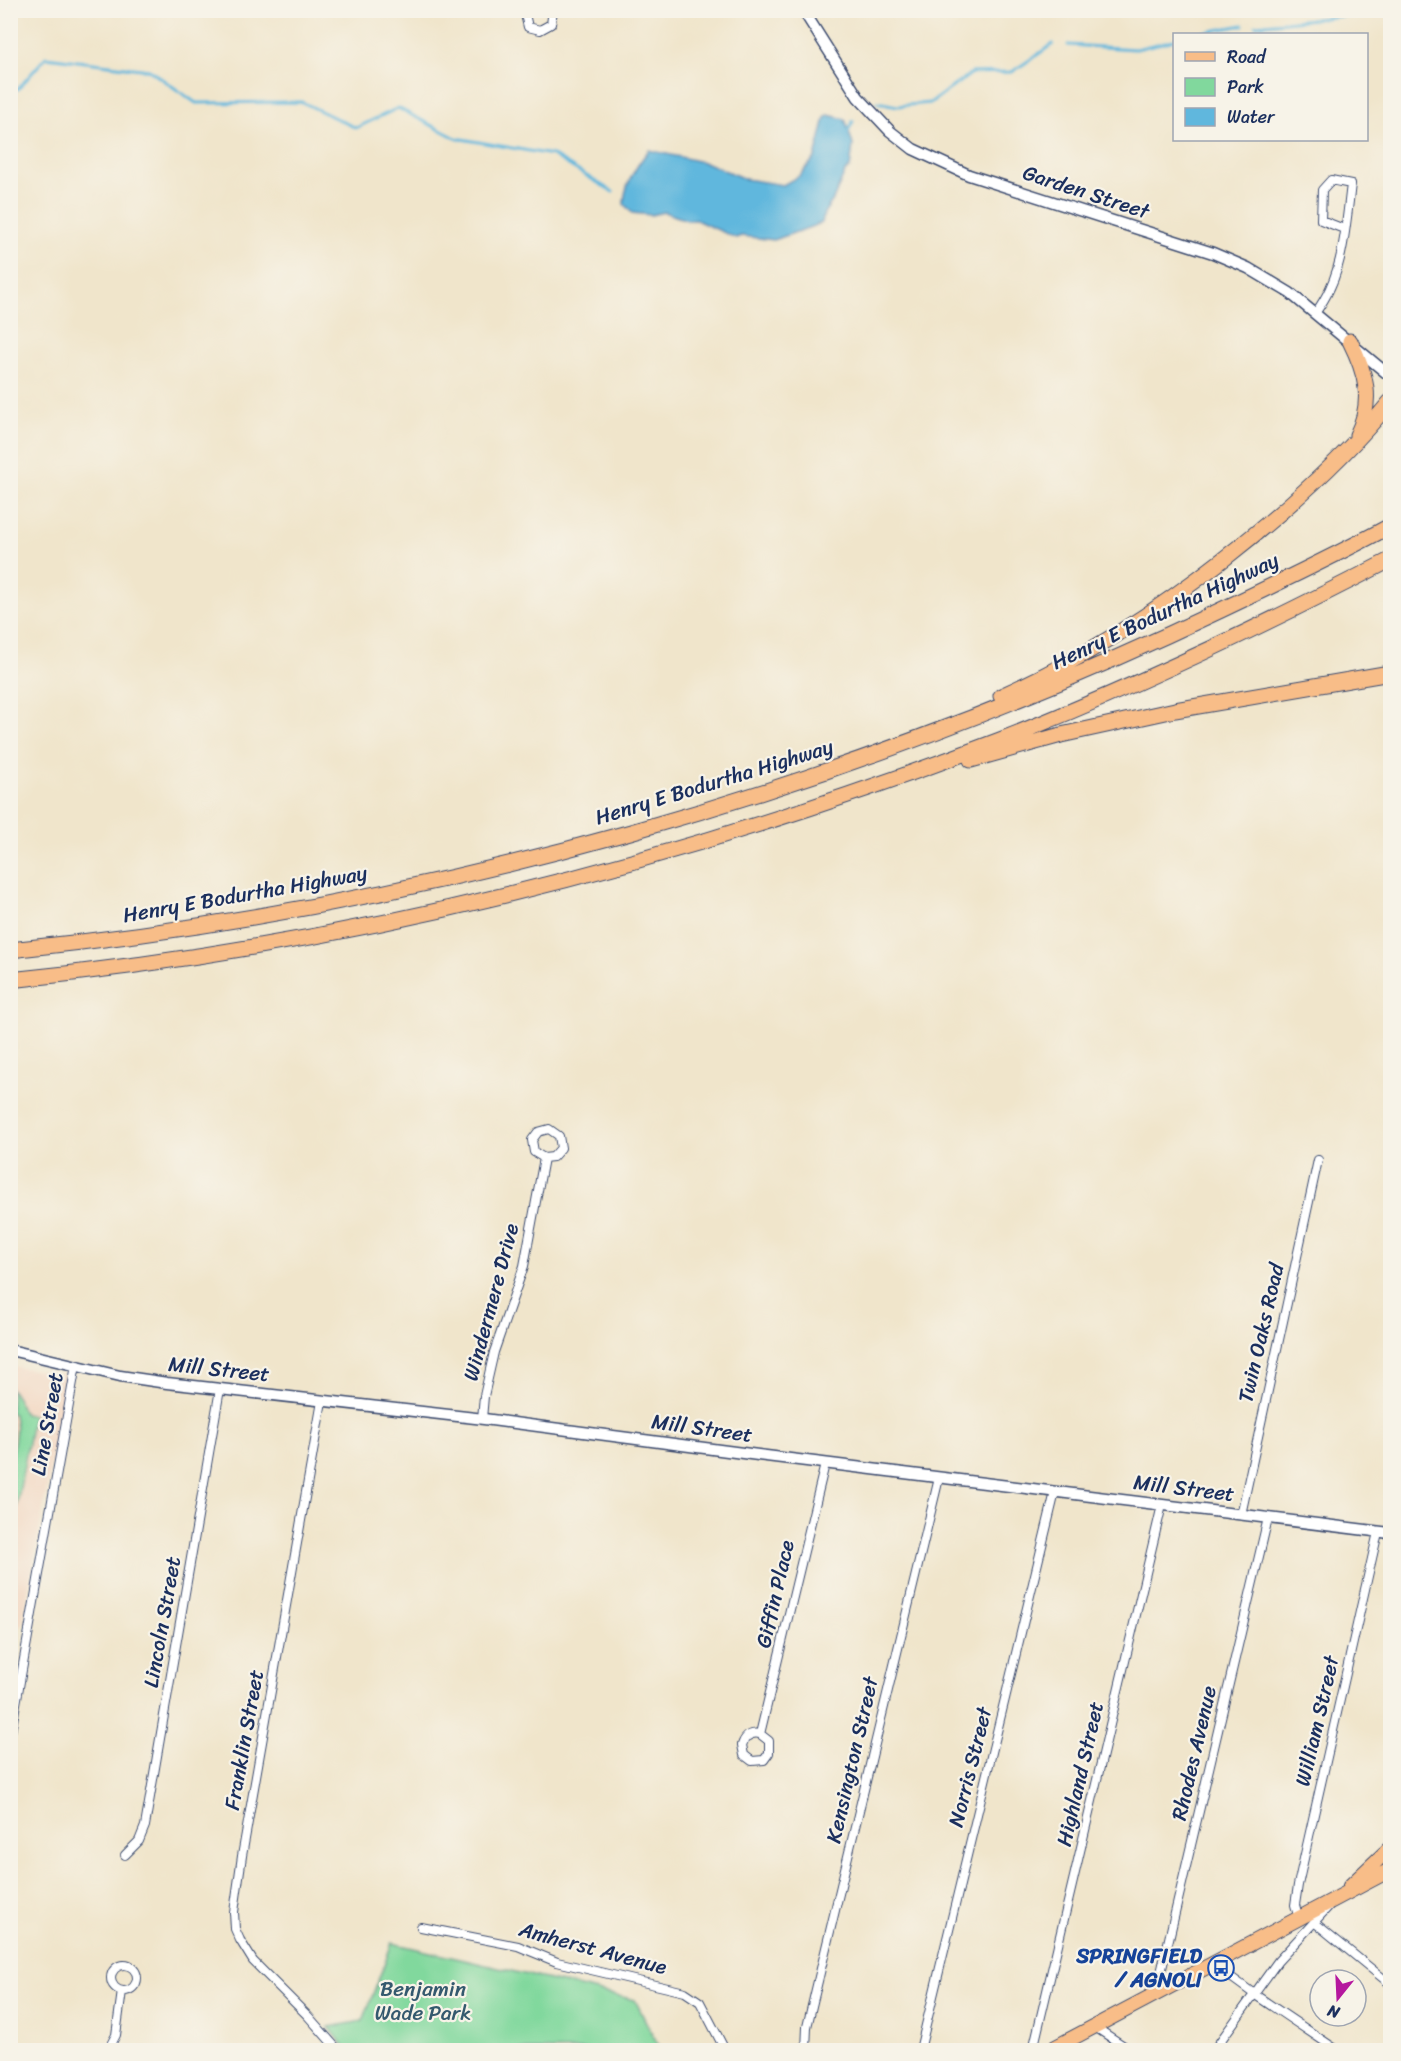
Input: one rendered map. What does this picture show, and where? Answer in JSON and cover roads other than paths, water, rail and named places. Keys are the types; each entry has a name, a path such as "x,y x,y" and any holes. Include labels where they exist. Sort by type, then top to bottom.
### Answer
{"highway":[{"path":"1339,460 1359,432 1366,406 1365,375 1350,341"},
{"path":"798,780 1003,695 1107,642 1167,602 1253,537 1339,460 1390,402"},
{"name":"Henry E Bodurtha Highway","path":"10,950 114,938 225,921 443,880 606,838 702,810 798,780 945,727 1071,678 1193,623 1390,526"},
{"path":"10,980 124,967 246,949 453,908 660,855 777,819 1001,739 1115,692 1278,617 1390,560"},
{"path":"872,786 1120,721 1240,697 1390,673"}],"main road":[{"path":"1335,1899 1390,1848"},
{"path":"1050,2050 1390,1870"}],"street":[{"path":"524,10 528,27 540,30 551,24 553,10"},
{"name":"Garden Street","path":"803,10 858,97 890,132 921,153 969,176 1222,257 1277,284 1316,312 1390,376"},
{"path":"1316,312 1331,287 1341,253 1351,184 1331,180 1322,190 1321,220 1344,229"},
{"name":"Windermere Drive","path":"482,1419 484,1396 494,1352 524,1266 544,1158"},
{"name":"Twin Oaks Road","path":"1241,1515 1318,1160"},
{"name":"Mill Street","path":"10,1350 145,1380 482,1419 825,1464 1390,1533"},
{"name":"Line Street","path":"10,1738 76,1365"},
{"name":"Lincoln Street","path":"125,1855 139,1841 145,1826 220,1389"},
{"name":"Franklin Street","path":"322,1401 242,1856 234,1918 240,1940 253,1960 338,2050"},
{"name":"Giffin Place","path":"760,1734 825,1464"},
{"name":"Kensington Street","path":"806,2050 807,2027 939,1478"},
{"name":"Norris Street","path":"920,2050 1055,1492"},
{"name":"Highland Street","path":"1033,2050 1162,1505"},
{"name":"Rhodes Avenue","path":"1155,1995 1268,1518"},
{"name":"William Street","path":"1299,1919 1295,1905 1298,1885 1378,1532"},
{"path":"1214,2050 1278,1960 1335,1899"},
{"path":"1314,1922 1390,1984"},
{"name":"Amherst Avenue","path":"421,1927 518,1946 557,1962 685,1992 700,2002 725,2050"},
{"path":"1213,1964 1336,2050"},
{"path":"108,2050 116,2035 122,1991"},
{"path":"1095,2027 1130,2050"}],"water":[{"path":"828,115 845,119 853,145 850,168 845,172 833,200 824,213 822,223 774,240 741,236 736,238 696,220 687,220 664,212 651,215 632,213 624,204 629,182 649,150 707,163 745,179 783,185 799,176 815,158 825,118"}],"waterway":[{"path":"1256,25 1390,11"},
{"path":"1200,33 1243,25"},
{"path":"1068,45 1136,49 1173,40"},
{"path":"877,102 897,106 930,103 972,73 1012,72 1053,44"},
{"path":"10,85 18,89 46,57 149,70 196,103 302,102 356,128 398,108 456,138 552,155 613,192"},
{"path":"847,133 853,121"}],"place":[{"name":"SPRINGFIELD / AGNOLI","path":"1221,1968"}],"park label":[{"name":"Benjamin Wade Park","path":"423,2001"}]}
